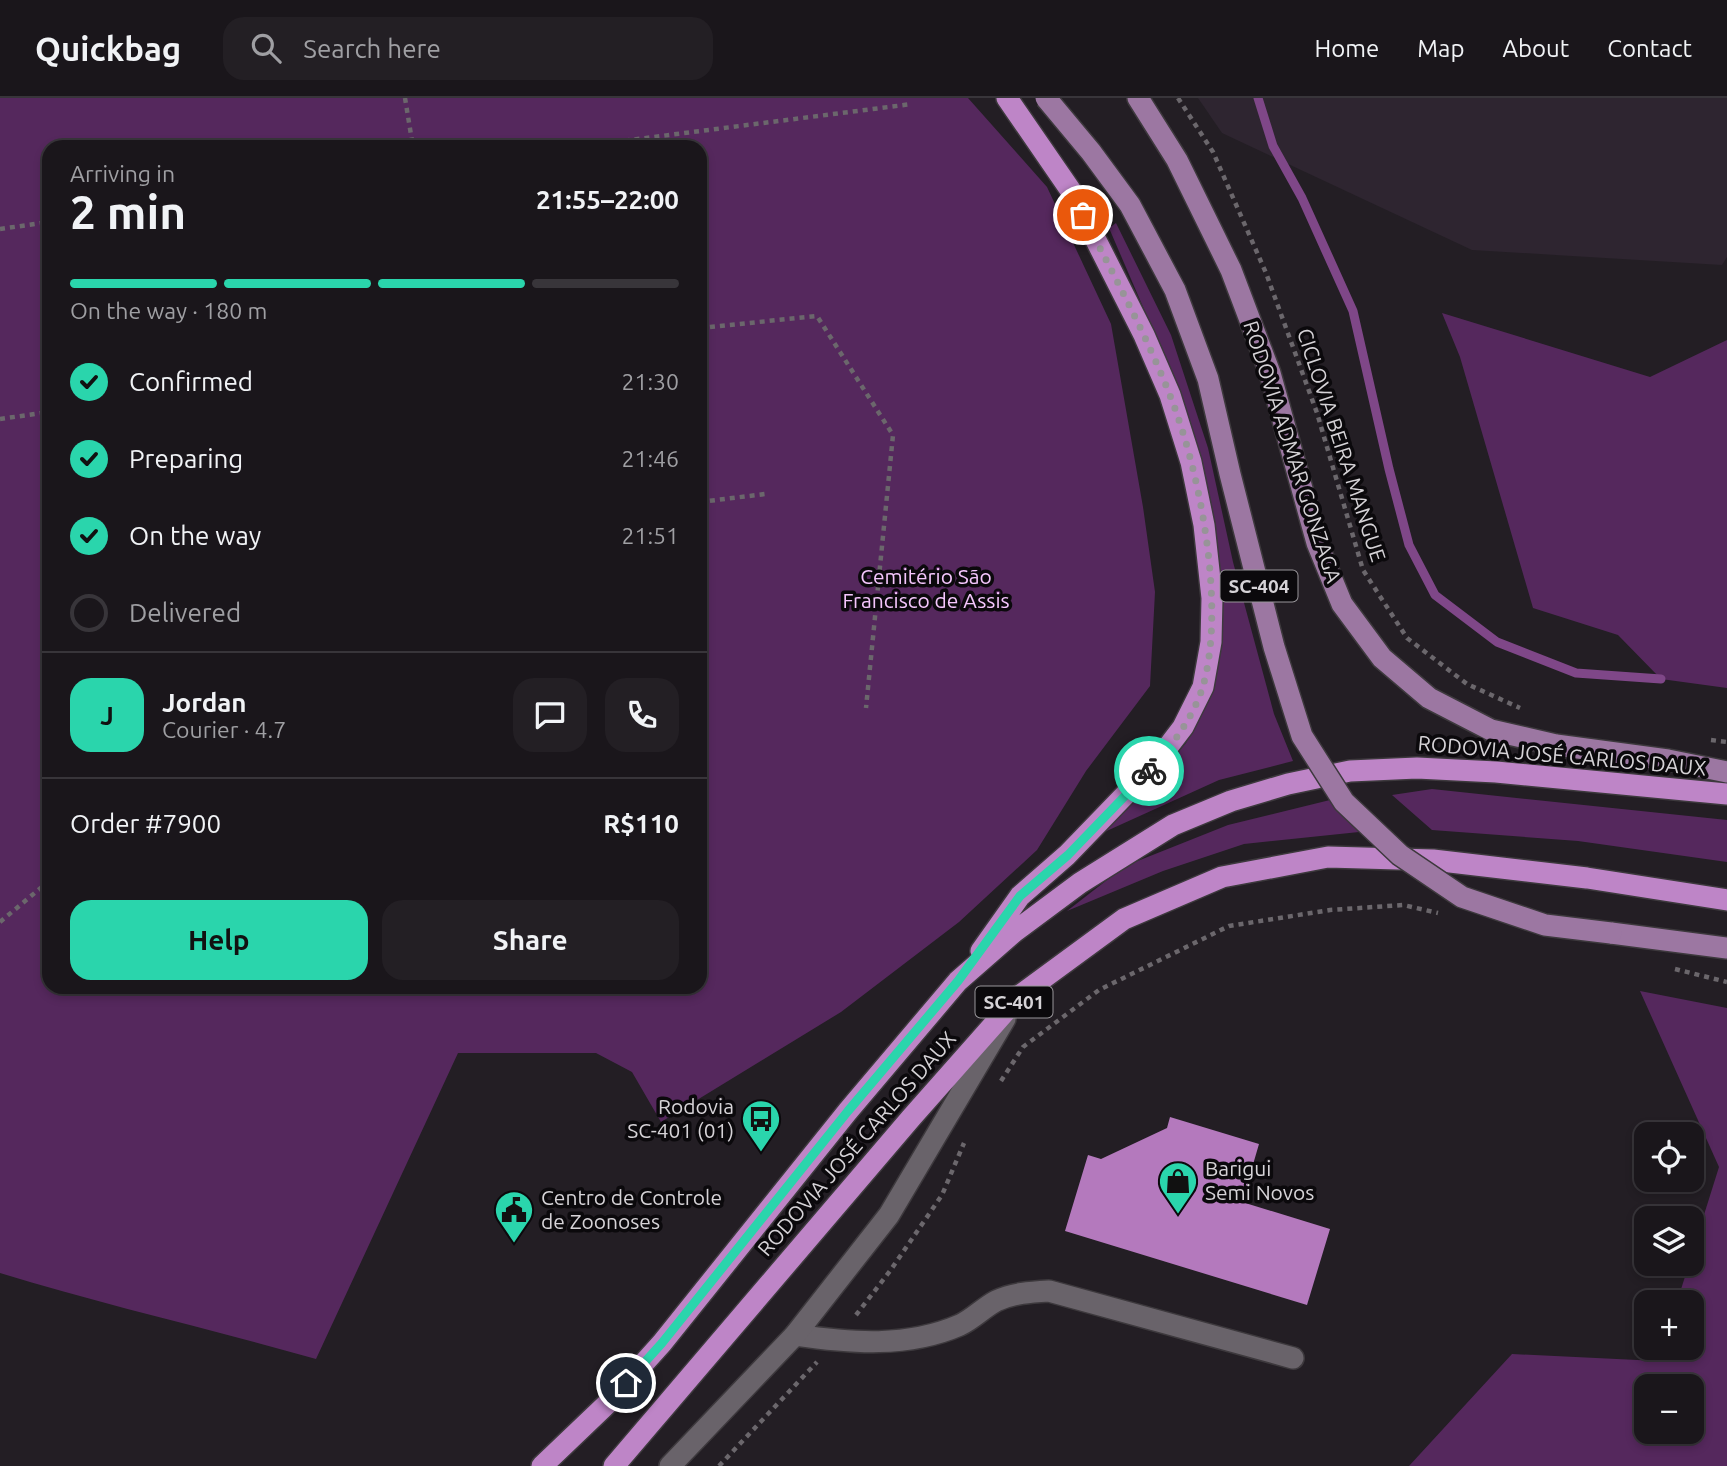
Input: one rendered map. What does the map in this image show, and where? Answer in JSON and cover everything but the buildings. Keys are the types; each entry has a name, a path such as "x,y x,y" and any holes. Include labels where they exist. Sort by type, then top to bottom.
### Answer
{"highway":[{"path":"958,981 1020,896 1068,855 1154,765 1176,737 1203,687 1211,642 1212,597 1204,525 1191,462 1170,395 1144,335 1071,191 1007,98"},
{"name":"RODOVIA JOSÉ CARLOS DAUX","path":"542,1466 608,1404 662,1343 848,1111 958,981 1014,932 1080,883 1161,833 1231,801 1350,771 1417,768 1496,772 1727,794"},
{"name":"RODOVIA JOSÉ CARLOS DAUX","path":"614,1466 902,1128 1019,996 1124,919 1222,877 1328,857 1433,860 1587,878 1727,900"}],"main road":[{"name":"SC-404","path":"1046,98 1130,205 1175,290 1208,379 1274,647 1303,736 1344,802 1400,855 1462,897 1545,925 1727,948"},
{"name":"RODOVIA ADMAR GONZAGA","path":"1138,98 1177,160 1231,270 1270,373 1317,543 1342,604 1382,658 1429,698 1491,730 1556,745 1668,760 1727,772"},
{"path":"670,1466 713,1424 795,1335 889,1215 1019,996"},
{"path":"795,1335 836,1341 887,1342 934,1335 963,1324 996,1301 1018,1293 1049,1291 1293,1358"}],"path":[{"path":"405,98 412,140"},
{"name":"CICLOVIA BEIRA MANGUE","path":"1178,98 1213,152 1266,273 1317,413 1363,570 1407,638 1467,684 1530,713"},
{"path":"630,140 912,104"},
{"path":"0,229 42,223"},
{"path":"707,327 817,316 893,435 866,708"},
{"path":"0,419 42,413"},
{"path":"707,501 765,494"},
{"path":"1702,739 1727,742"},
{"path":"0,922 42,887"},
{"path":"1001,1082 1023,1047 1099,990 1229,926 1330,910 1403,905 1443,914"},
{"path":"1670,968 1727,982"},
{"path":"719,1466 836,1341 890,1271 942,1195 968,1135"}],"shaded area":[{"path":"1198,98 1727,98 1727,257 1722,265 1472,250 1222,133"}],"green space":[{"name":"Cemitério São Francisco de Assis","path":"0,98 968,98 1047,187 1111,324 1155,592 1150,686 1086,771 1037,850 959,922 841,1012 661,1122 632,1072 596,1053 458,1053 316,1359 0,1273"},
{"path":"1116,223 1171,335 1208,448 1233,562 1274,714 1293,761 1219,780 1089,839 1160,773 1186,743 1202,709 1220,634 1159,344 1109,228"},
{"path":"1442,313 1650,377 1727,340 1727,688 1661,679 1618,635 1533,608 1460,357"},
{"path":"1432,789 1727,820 1727,862 1578,841 1432,830 1392,795"},
{"path":"1330,800 1359,832 1244,844 1163,871 1067,911 1125,866 1228,825"},
{"path":"1640,991 1727,1008 1727,1466 1409,1466 1512,1354 1658,1361 1704,1360 1704,1290 1681,1290 1685,1276 1704,1276 1704,1215 1719,1167 1704,1134 1704,1122 1699,1122"}],"waterway":[{"path":"1258,98 1273,146 1302,198 1353,311 1409,545 1435,595 1497,642 1576,673 1661,679"}],"way so far":[{"path":"1083,215 1144,335 1170,395 1191,462 1204,525 1212,597 1211,642 1203,687 1183,727 1149,771"}],"place":[{"name":"Rodovia SC-401 (01)","path":"761,1153"},
{"name":"Barigui Semi Novos","path":"1178,1215"},
{"name":"Centro de Controle de Zoonoses","path":"514,1244"}],"route":[{"path":"626,1383 662,1343 848,1111 958,981 1020,896 1068,855 1149,771"}]}
